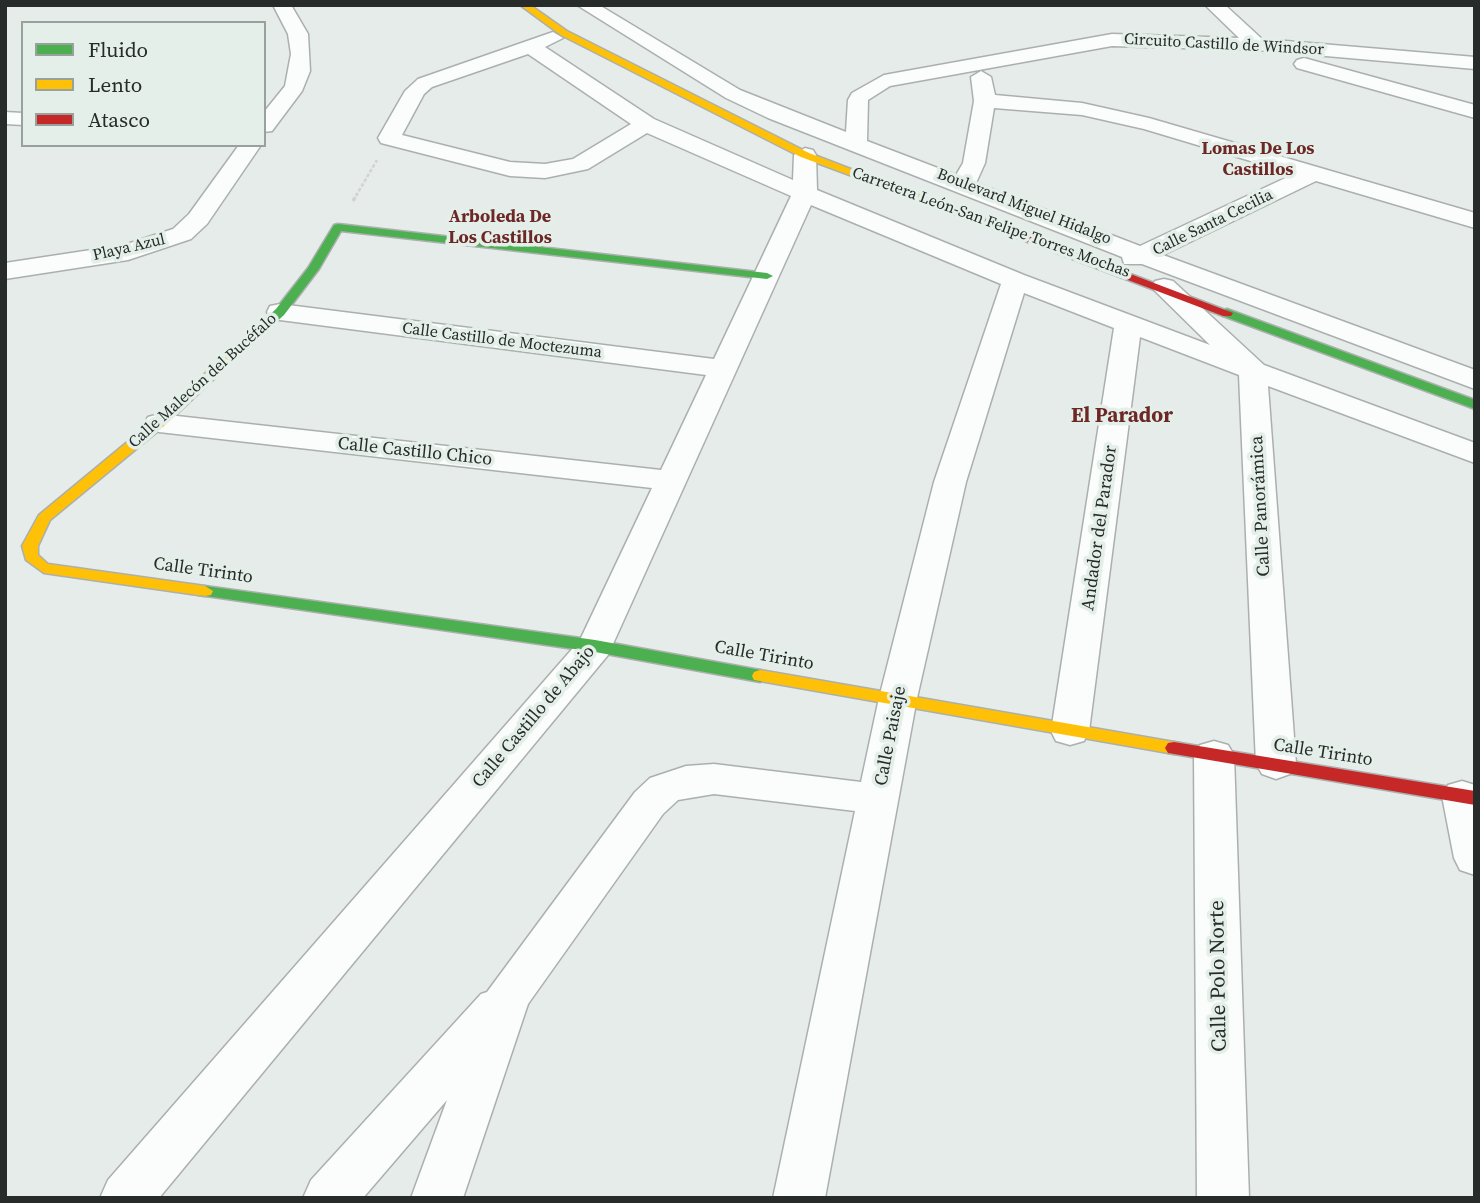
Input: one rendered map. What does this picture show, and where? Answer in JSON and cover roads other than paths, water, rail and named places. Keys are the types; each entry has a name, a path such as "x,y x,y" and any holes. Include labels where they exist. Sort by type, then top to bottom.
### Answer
{"street":[{"path":"266,123 295,87 300,71 298,34 282,5"},
{"name":"Carretera León-San Felipe Torres Mochas","path":"524,5 564,33 805,155 1475,405"},
{"name":"Boulevard Miguel Hidalgo","path":"586,5 733,94 1147,254 1264,303 1475,380"},
{"path":"1214,5 1256,44"},
{"path":"564,33 425,83 415,91 389,138 510,169 545,171 580,164 646,124"},
{"name":"Circuito Castillo de Windsor","path":"856,142 858,100 870,87 902,76 1112,40 1256,44 1475,63"},
{"path":"1227,43 1475,112"},
{"path":"531,47 646,124 1015,281 1254,370 1473,457"},
{"path":"963,185 974,163 985,101 978,63"},
{"path":"985,101 1082,109 1124,118 1475,222"},
{"name":"Playa Azul","path":"5,271 128,252 182,234 198,219 249,147"},
{"name":"Calle Castillo de Abajo","path":"125,1198 595,646 804,192 805,155"},
{"name":"Calle Santa Cecilia","path":"1111,267 1147,254 1313,174"},
{"name":"Calle Malecón del Bucéfalo","path":"44,568 31,557 30,546 44,518 159,423 280,312 313,268 338,227 767,276"},
{"name":"Calle Paisaje","path":"799,1198 898,698 950,482 1015,281"},
{"path":"1164,287 1254,370"},
{"name":"Calle Castillo de Moctezuma","path":"280,312 724,369"},
{"name":"Andador del Parador","path":"1070,731 1128,325"},
{"name":"Calle Panorámica","path":"1254,370 1276,764"},
{"name":"Calle Castillo Chico","path":"159,423 670,481"},
{"name":"Calle Tirinto","path":"44,568 595,646 898,698 1070,731 1469,797"},
{"name":"Calle Polo Norte","path":"1214,755 1223,1198"},
{"path":"329,1198 516,983 649,803 664,789 686,781 714,779 879,799"},
{"path":"1469,797 1475,858"},
{"path":"437,1198 516,983"}],"district":[{"name":"Lomas De Los Castillos","path":"1258,159"},
{"name":"Arboleda De Los Castillos","path":"500,227"},
{"name":"El Parador","path":"1122,417"}]}
